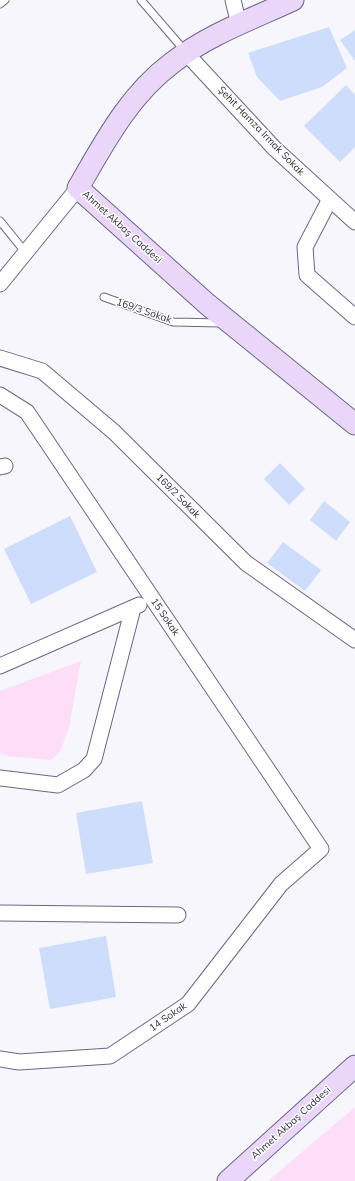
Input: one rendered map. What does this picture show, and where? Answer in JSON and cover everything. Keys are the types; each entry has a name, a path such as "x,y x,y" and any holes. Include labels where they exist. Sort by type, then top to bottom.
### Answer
{"street":[{"path":"233,0 239,25"},
{"name":"Ahmet Akbaş Caddesi","path":"293,0 210,38 186,53 156,76 133,101 109,134 78,188 207,304 355,424"},
{"name":"Şehit Hamza Irmak Sokak","path":"186,53 274,148 355,222"},
{"path":"0,284 78,188"},
{"path":"330,199 305,247 307,275 355,317"},
{"name":"169/2 Sokak","path":"0,358 42,372 114,432 246,563 355,640"},
{"name":"15 Sokak","path":"0,395 27,412 321,849"},
{"path":"0,666 153,600"},
{"path":"0,778 58,785 84,770 94,759 133,608"},
{"name":"14 Sokak","path":"0,1060 19,1062 110,1056 188,1004 281,884 321,849"},
{"path":"0,914 178,915"},
{"name":"Ahmet Akbaş Caddesi","path":"228,1181 355,1066"}],"lane":[{"path":"0,4 5,0"},
{"path":"141,0 186,53"},
{"path":"0,221 26,253"},
{"name":"169/3 Sokak","path":"104,297 173,322 231,323"}],"shaded area":[{"path":"81,661 69,728 60,752 51,760 6,756 0,753 0,691"},
{"path":"355,1107 355,1181 268,1181"}],"building":[{"path":"329,27 347,68 322,87 280,101 257,77 248,53"},
{"path":"355,30 355,61 340,40"},
{"path":"346,85 355,95 355,147 340,162 304,126"},
{"path":"280,463 305,489 289,505 264,479"},
{"path":"324,501 350,522 336,541 310,520"},
{"path":"70,516 97,572 31,604 4,549"},
{"path":"283,542 321,570 305,591 267,563"},
{"path":"142,801 153,863 86,874 76,813"},
{"path":"106,936 116,997 50,1009 39,948"}]}
